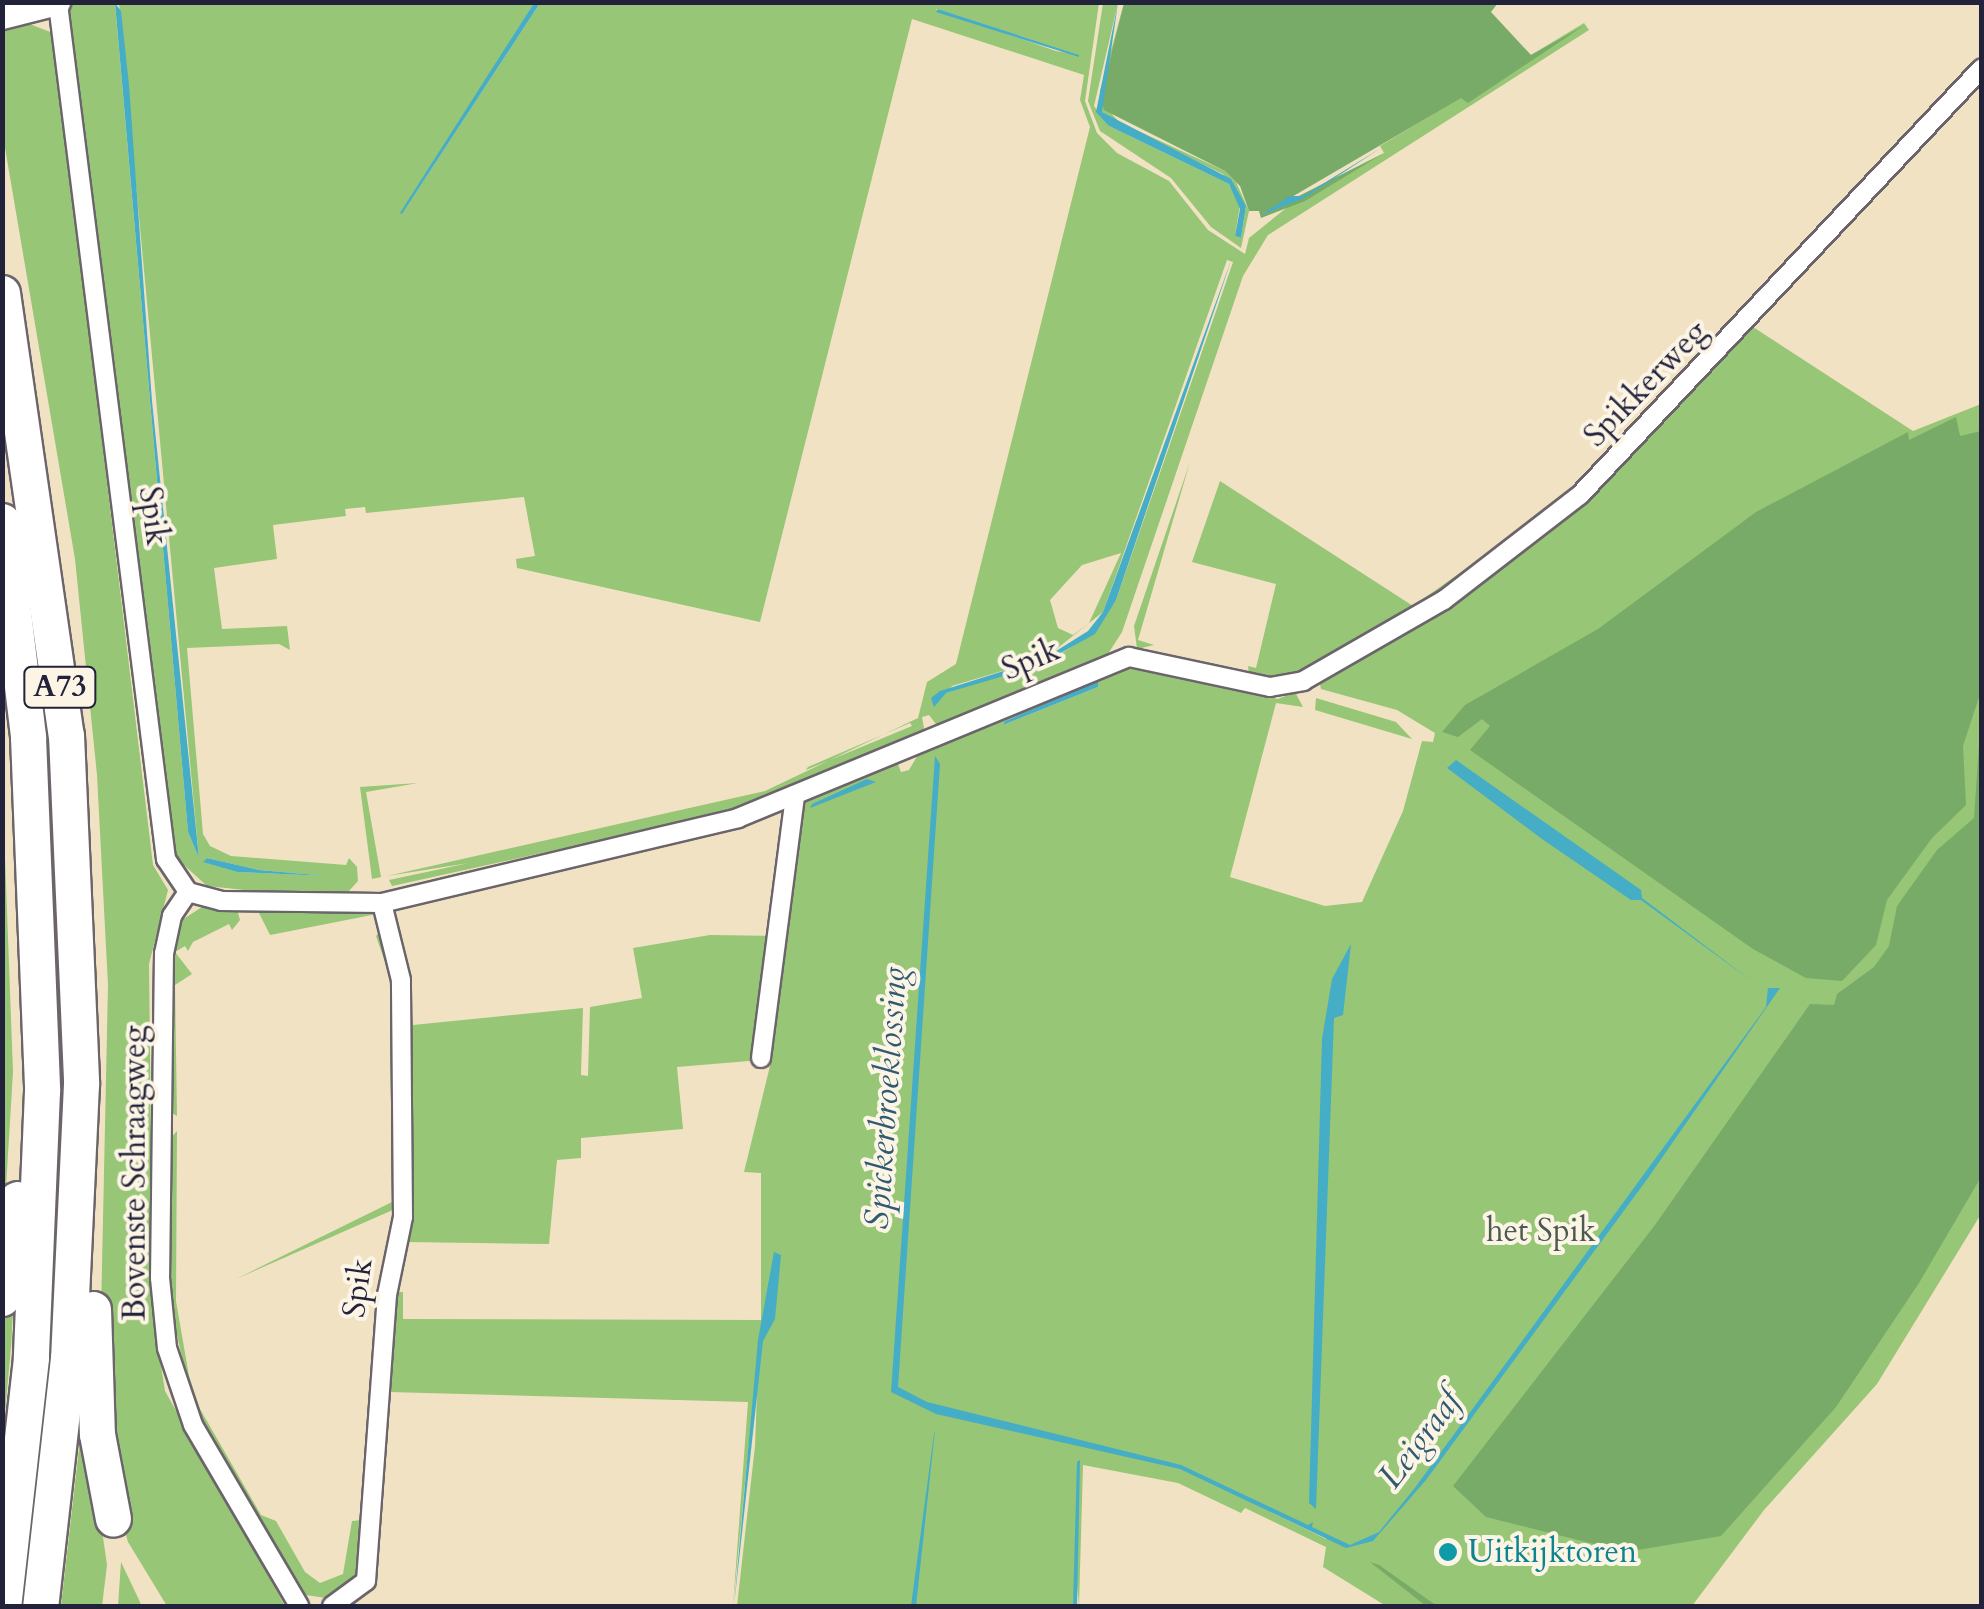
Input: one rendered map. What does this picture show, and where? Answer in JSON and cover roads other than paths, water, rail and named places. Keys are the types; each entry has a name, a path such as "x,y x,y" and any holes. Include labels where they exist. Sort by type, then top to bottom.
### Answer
{"highway":[{"name":"A73","path":"2,293 66,735 81,1084 68,1358 40,1606"},
{"name":"A73","path":"2,521 28,737 41,1015 31,1358 3,1606"},
{"name":"A73","path":"2,1298 41,1015"},
{"name":"A73","path":"81,1084 93,1137 92,1378 113,1519"}],"street":[{"name":"Spik","path":"8,15 58,3 166,859 188,892 221,901 382,903 738,818 1129,656 1270,688 1303,680"},
{"name":"Spikkerweg","path":"1303,680 1444,600 1580,494 1982,68"},
{"path":"761,1058 796,797"},
{"name":"Bovenste Schraagweg","path":"188,892 172,916 164,953 160,1278 167,1348 194,1425 299,1606"},
{"name":"Spik","path":"332,1606 366,1581 387,1295 403,1218 402,980 382,903"}],"water":[{"path":"115,3 121,11 129,85 152,401 199,858 188,832"},
{"path":"534,3 540,3 400,213"},
{"path":"1118,3 1102,112 1231,179 1246,206 1241,238 1235,236 1240,209 1229,184 1109,126 1096,112"},
{"path":"938,9 1079,55 1079,57 936,12"},
{"path":"1381,148 1304,198 1261,215 1290,196 1303,196"},
{"path":"1232,258 1116,600 1095,634 1037,666 946,693 934,707 931,698 940,691 1045,658 1088,631 1103,612"},
{"path":"1098,681 1098,687 1003,725 1005,721"},
{"path":"935,756 940,764 898,1387 927,1402 1181,1465 1308,1525 1313,1522 1312,1527 1350,1545 1379,1532 1414,1489 1766,1007 1768,988 1780,988 1648,1178 1426,1480 1373,1541 1346,1548 1180,1469 936,1414 891,1392"},
{"path":"1456,760 1641,890 1642,898 1753,982 1641,900 1631,900 1542,839 1447,768"},
{"path":"867,779 876,782 810,808 812,804"},
{"path":"207,858 259,870 327,876 237,872 203,862"},
{"path":"1351,944 1343,1015 1334,1018 1316,1509 1309,1503 1322,1039 1332,979"},
{"path":"774,1252 781,1255 775,1319 763,1341 734,1606 758,1340"},
{"path":"935,1430 916,1606 911,1606 934,1434"},
{"path":"1080,1460 1077,1606 1073,1606 1077,1462"}],"place":[{"name":"Uitkijktoren","path":"1448,1552"}],"water label":[{"name":"Spickerbroeklossing","path":"886,1098"},
{"name":"Leigraaf","path":"1420,1439"}],"park label":[{"name":"het Spik","path":"1541,1231"}]}
